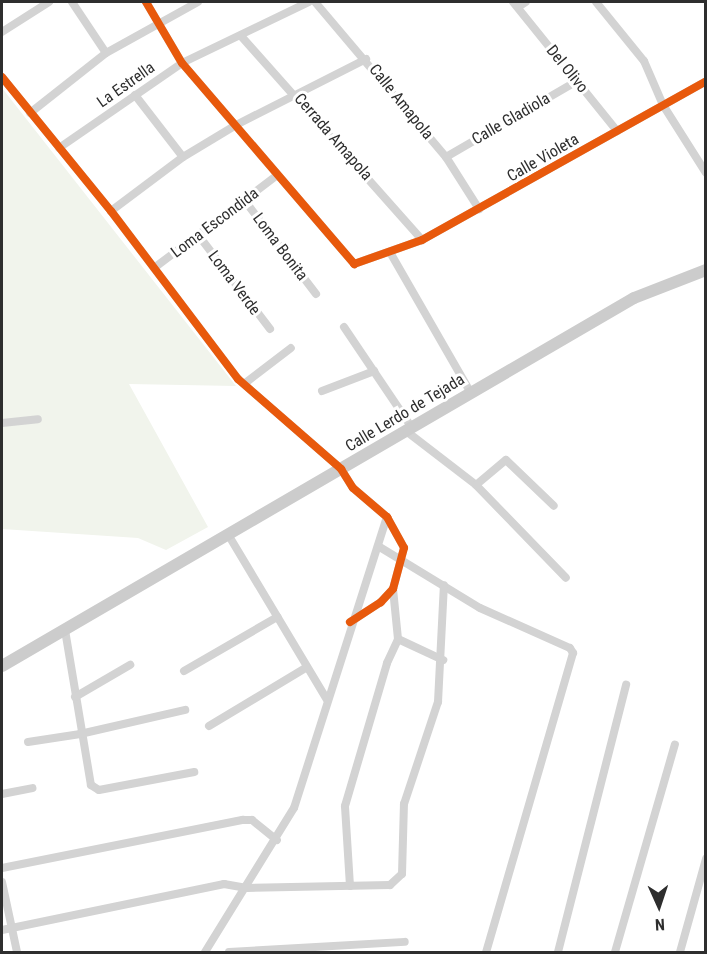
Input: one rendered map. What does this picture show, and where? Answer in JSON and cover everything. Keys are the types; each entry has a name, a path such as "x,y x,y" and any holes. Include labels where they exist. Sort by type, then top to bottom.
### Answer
{"main road":[{"name":"Calle Lerdo de Tejada","path":"2,666 229,536 634,298 705,270"}],"street":[{"path":"2,32 49,2"},
{"path":"72,2 106,53"},
{"path":"146,2 182,63 236,125 276,176"},
{"path":"30,113 106,53 198,2"},
{"name":"La Estrella","path":"59,148 182,63 309,2"},
{"name":"Calle Amapola","path":"315,2 366,59 446,157 479,209"},
{"path":"515,4 526,2"},
{"path":"596,2 644,61 663,105 705,173"},
{"name":"Del Olivo","path":"515,4 617,131"},
{"name":"Cerrada Amapola","path":"241,36 296,95 422,240"},
{"path":"111,211 183,157 236,125 366,59"},
{"path":"2,77 111,211 244,384 341,470 353,488 387,517 402,544 402,561 393,589 398,639 345,806 350,886"},
{"name":"Calle Gladiola","path":"446,157 577,81"},
{"name":"Calle Violeta","path":"276,176 354,264 391,254 422,240 705,81"},
{"path":"135,95 183,157"},
{"name":"Loma Escondida","path":"154,268 276,176"},
{"name":"Loma Bonita","path":"245,201 316,294"},
{"name":"Loma Verde","path":"199,236 270,329"},
{"path":"391,254 471,393"},
{"path":"344,327 374,371 409,430 476,484 566,578"},
{"path":"244,384 291,348"},
{"path":"322,391 374,371"},
{"path":"2,423 38,419"},
{"path":"476,484 506,459 554,506"},
{"path":"205,952 277,840 294,808 350,622 387,517"},
{"path":"229,536 327,700"},
{"path":"378,546 480,608 570,648 573,653 486,952"},
{"path":"2,930 224,884 247,888 390,885 402,874 404,804 438,702 443,660 444,585"},
{"path":"350,622 381,602 393,589"},
{"path":"183,671 277,617"},
{"path":"65,630 80,734 91,785 99,790 194,772"},
{"path":"398,639 443,660"},
{"path":"75,697 130,665"},
{"path":"209,726 307,667"},
{"path":"558,952 626,685"},
{"path":"28,741 80,734 185,710"},
{"path":"615,952 675,744"},
{"path":"2,794 32,788"},
{"path":"2,868 243,820 252,820 277,840"},
{"path":"680,952 705,859"},
{"path":"2,882 17,952"},
{"path":"229,952 405,942"}],"shaded area":[{"path":"2,88 236,386 129,384 208,527 166,550 138,538 2,529"}],"cycle path":[{"path":"146,2 182,63 354,264 422,240 706,81"},
{"path":"2,77 111,211 238,379 341,469 353,488 387,517 404,548 393,589 381,602 350,622"}]}
